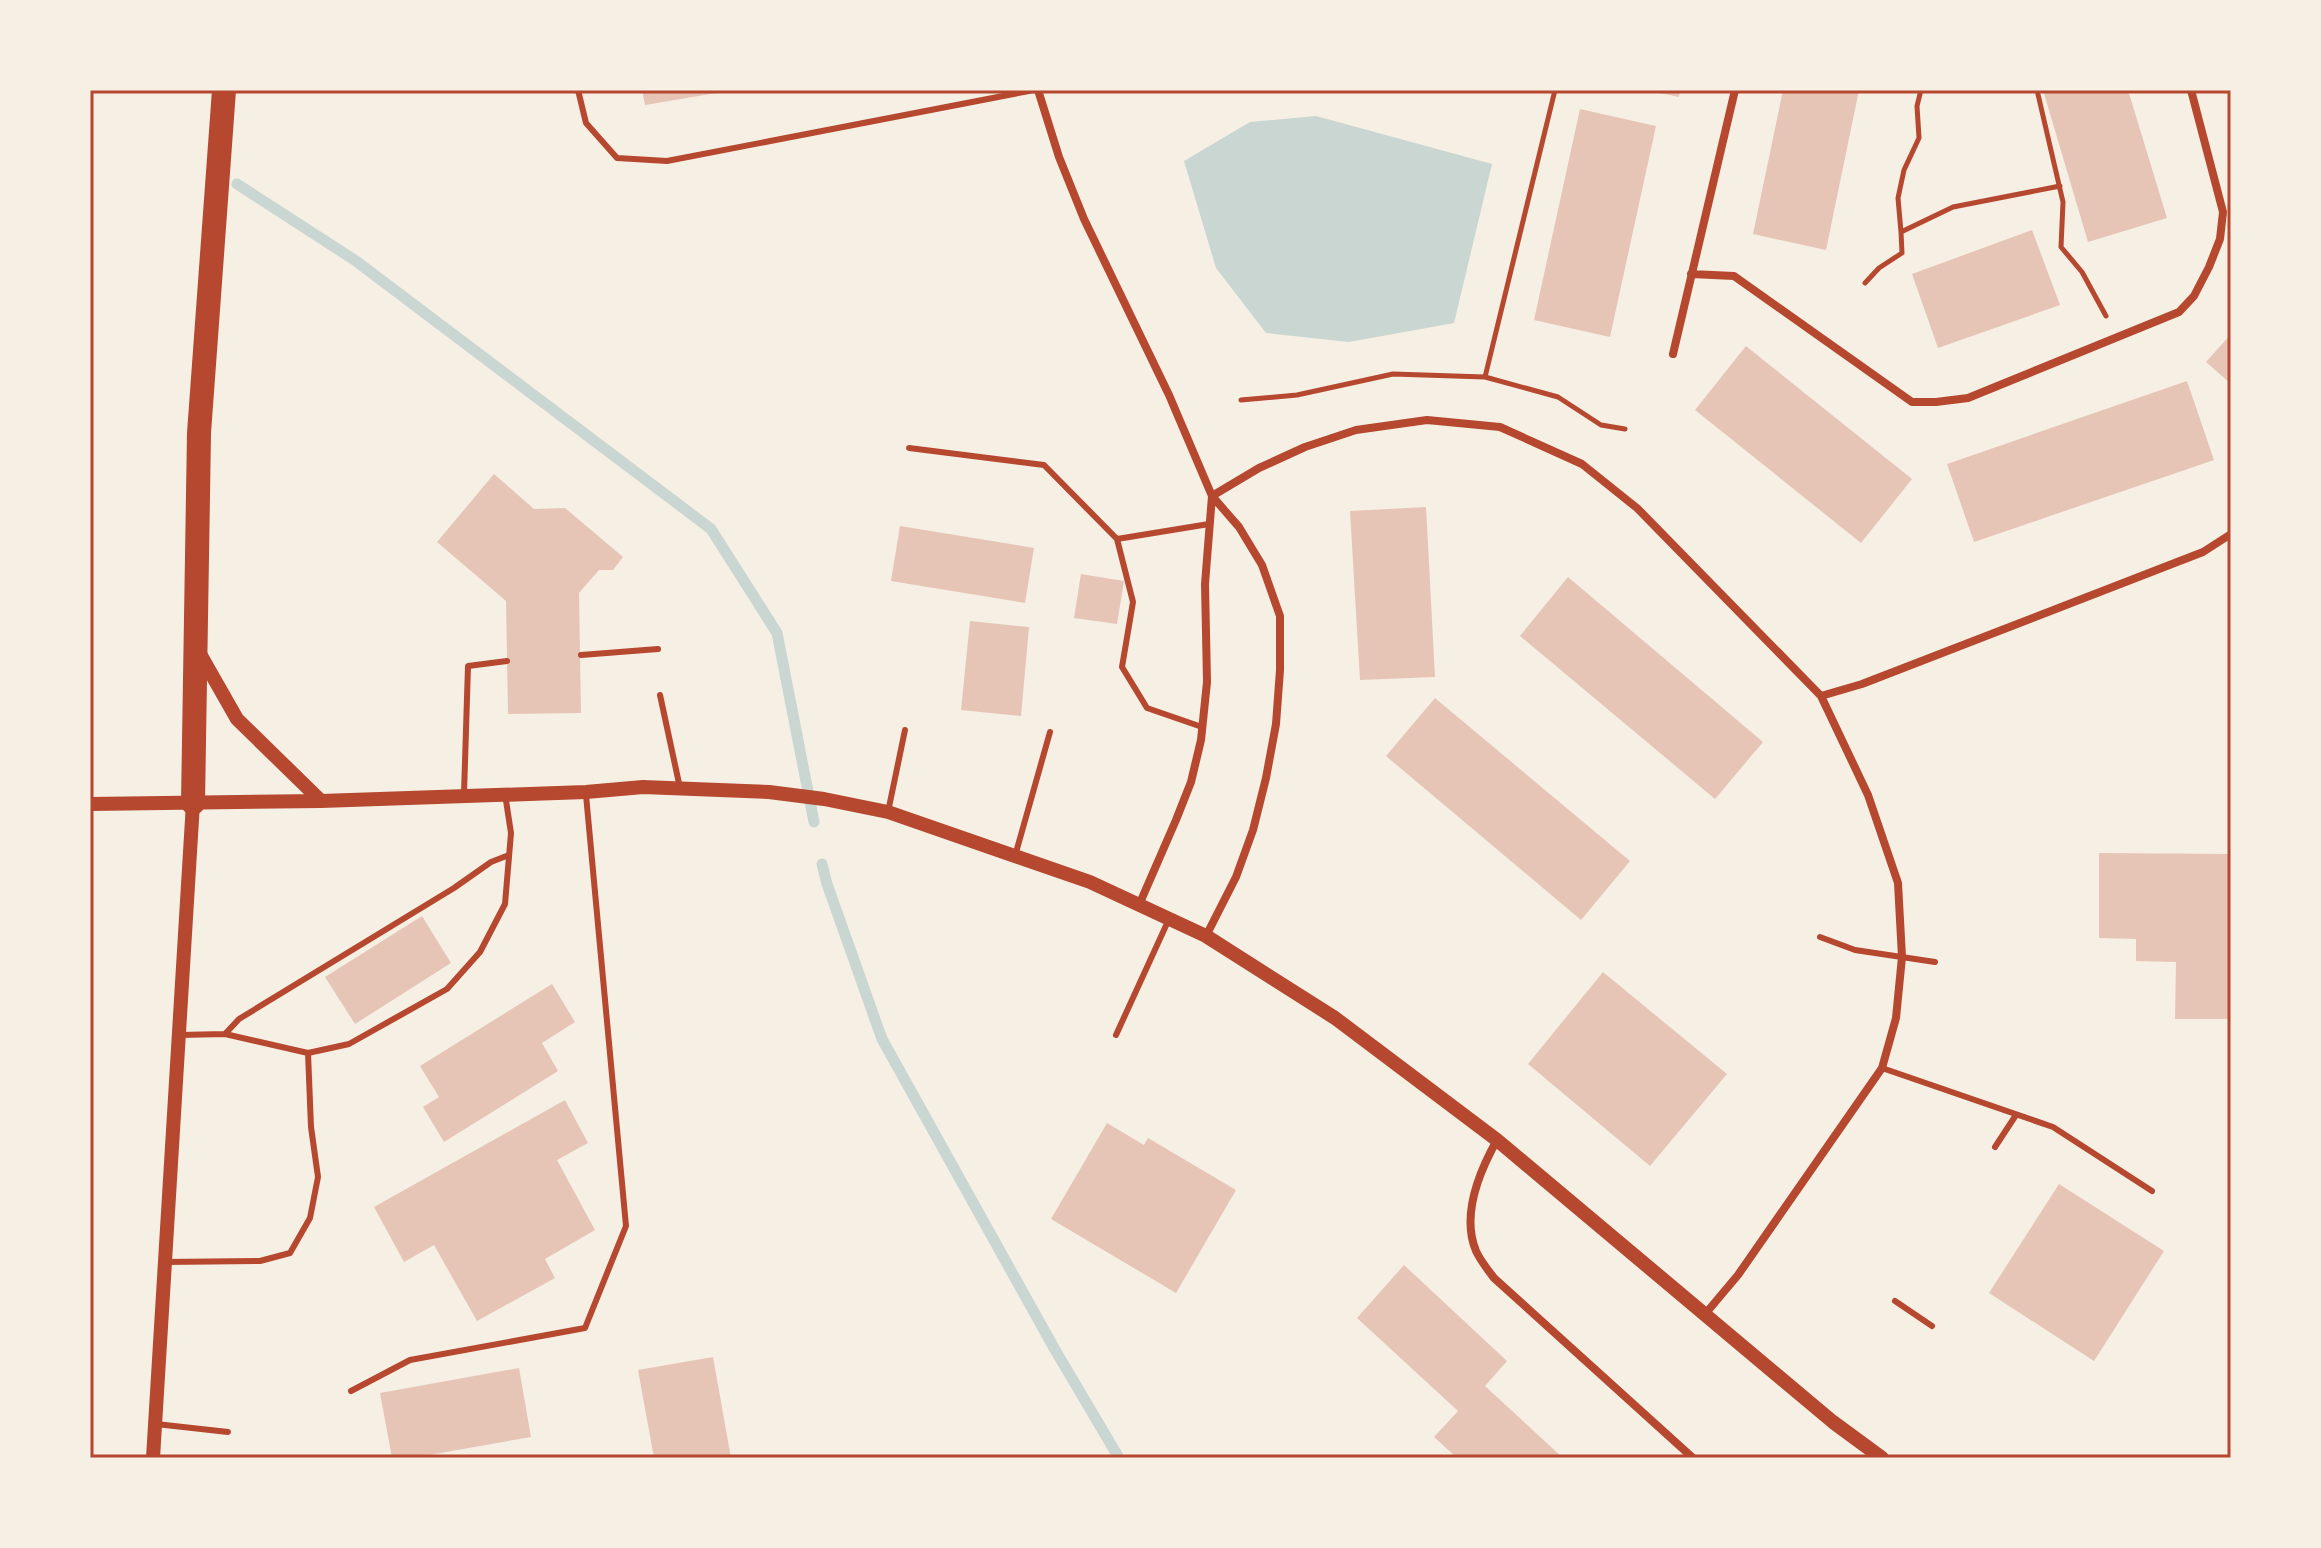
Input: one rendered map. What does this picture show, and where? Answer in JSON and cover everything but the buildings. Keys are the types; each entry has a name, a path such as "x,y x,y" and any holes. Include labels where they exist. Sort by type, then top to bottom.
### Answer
{"highway":[{"path":"193,803 199,433 224,90"}],"street":[{"path":"1036,90 1084,219 1169,395 1212,496 1239,527 1262,565 1280,616 1276,724 1253,830 1236,877 1206,936"},
{"path":"1673,354 1735,90"},
{"path":"1691,274 1734,276 1912,402 1968,398 2179,312 2194,296 2220,239 2223,212 2191,90"},
{"path":"1212,496 1259,468 1305,447 1356,430 1427,420 1500,427 1582,464 1637,508 1821,696 1868,795 1898,883 1902,957 1896,1018 1882,1068 1738,1275 1706,1313"},
{"path":"1139,905 1191,782 1202,727 1207,682 1205,584 1212,496"},
{"path":"1821,696 1862,684 2188,557 2231,534"},
{"path":"196,647 237,719 321,801"},
{"path":"90,804 321,801 586,792 643,787 784,793 888,812 1090,882 1206,936 1335,1018 1497,1140 1833,1422 1882,1458"},
{"path":"153,1458 193,803"},
{"path":"1497,1140 1485,1161 1469,1215 1476,1251 1494,1278 1693,1458"}],"lane":[{"path":"578,90 586,123 617,158 667,161 1036,90"},
{"path":"909,448 1044,465 1117,539 1133,602 1122,667 1147,708 1202,727"},
{"path":"1117,539 1209,524"},
{"path":"581,655 658,649"},
{"path":"464,796 468,666 507,661"},
{"path":"660,695 680,788"},
{"path":"888,812 905,730"},
{"path":"1015,856 1050,732"},
{"path":"351,1391 410,1360 585,1328 626,1226 586,792"},
{"path":"178,1035 225,1034 308,1053 349,1044 447,989 480,952 505,904 511,833 505,794"},
{"path":"225,1034 239,1019 454,888 491,862 509,855"},
{"path":"1116,1035 1169,919"},
{"path":"1820,937 1855,950 1935,962"},
{"path":"164,1262 260,1261 290,1253 310,1218 318,1177 311,1127 308,1053"},
{"path":"1882,1068 2053,1127 2152,1191"},
{"path":"1995,1147 2016,1115"},
{"path":"1895,1301 1932,1326"},
{"path":"155,1424 228,1432"}],"path":[{"path":"1485,377 1555,90"},
{"path":"1865,283 1879,268 1902,253 1898,198 1904,170 1919,138 1917,106 1921,90"},
{"path":"2037,90 2063,202 2061,247 2082,272 2109,320"},
{"path":"1901,232 1953,207 2060,186"},
{"path":"1241,400 1297,395 1393,374 1485,377 1558,397 1601,425 1625,429"}],"shaded area":[{"path":"1316,116 1492,164 1454,323 1349,342 1266,333 1216,268 1184,161 1250,122"}],"waterway":[{"path":"237,184 356,261 711,529 777,633 814,822"},
{"path":"822,864 882,1039 1054,1348 1119,1458"}]}
